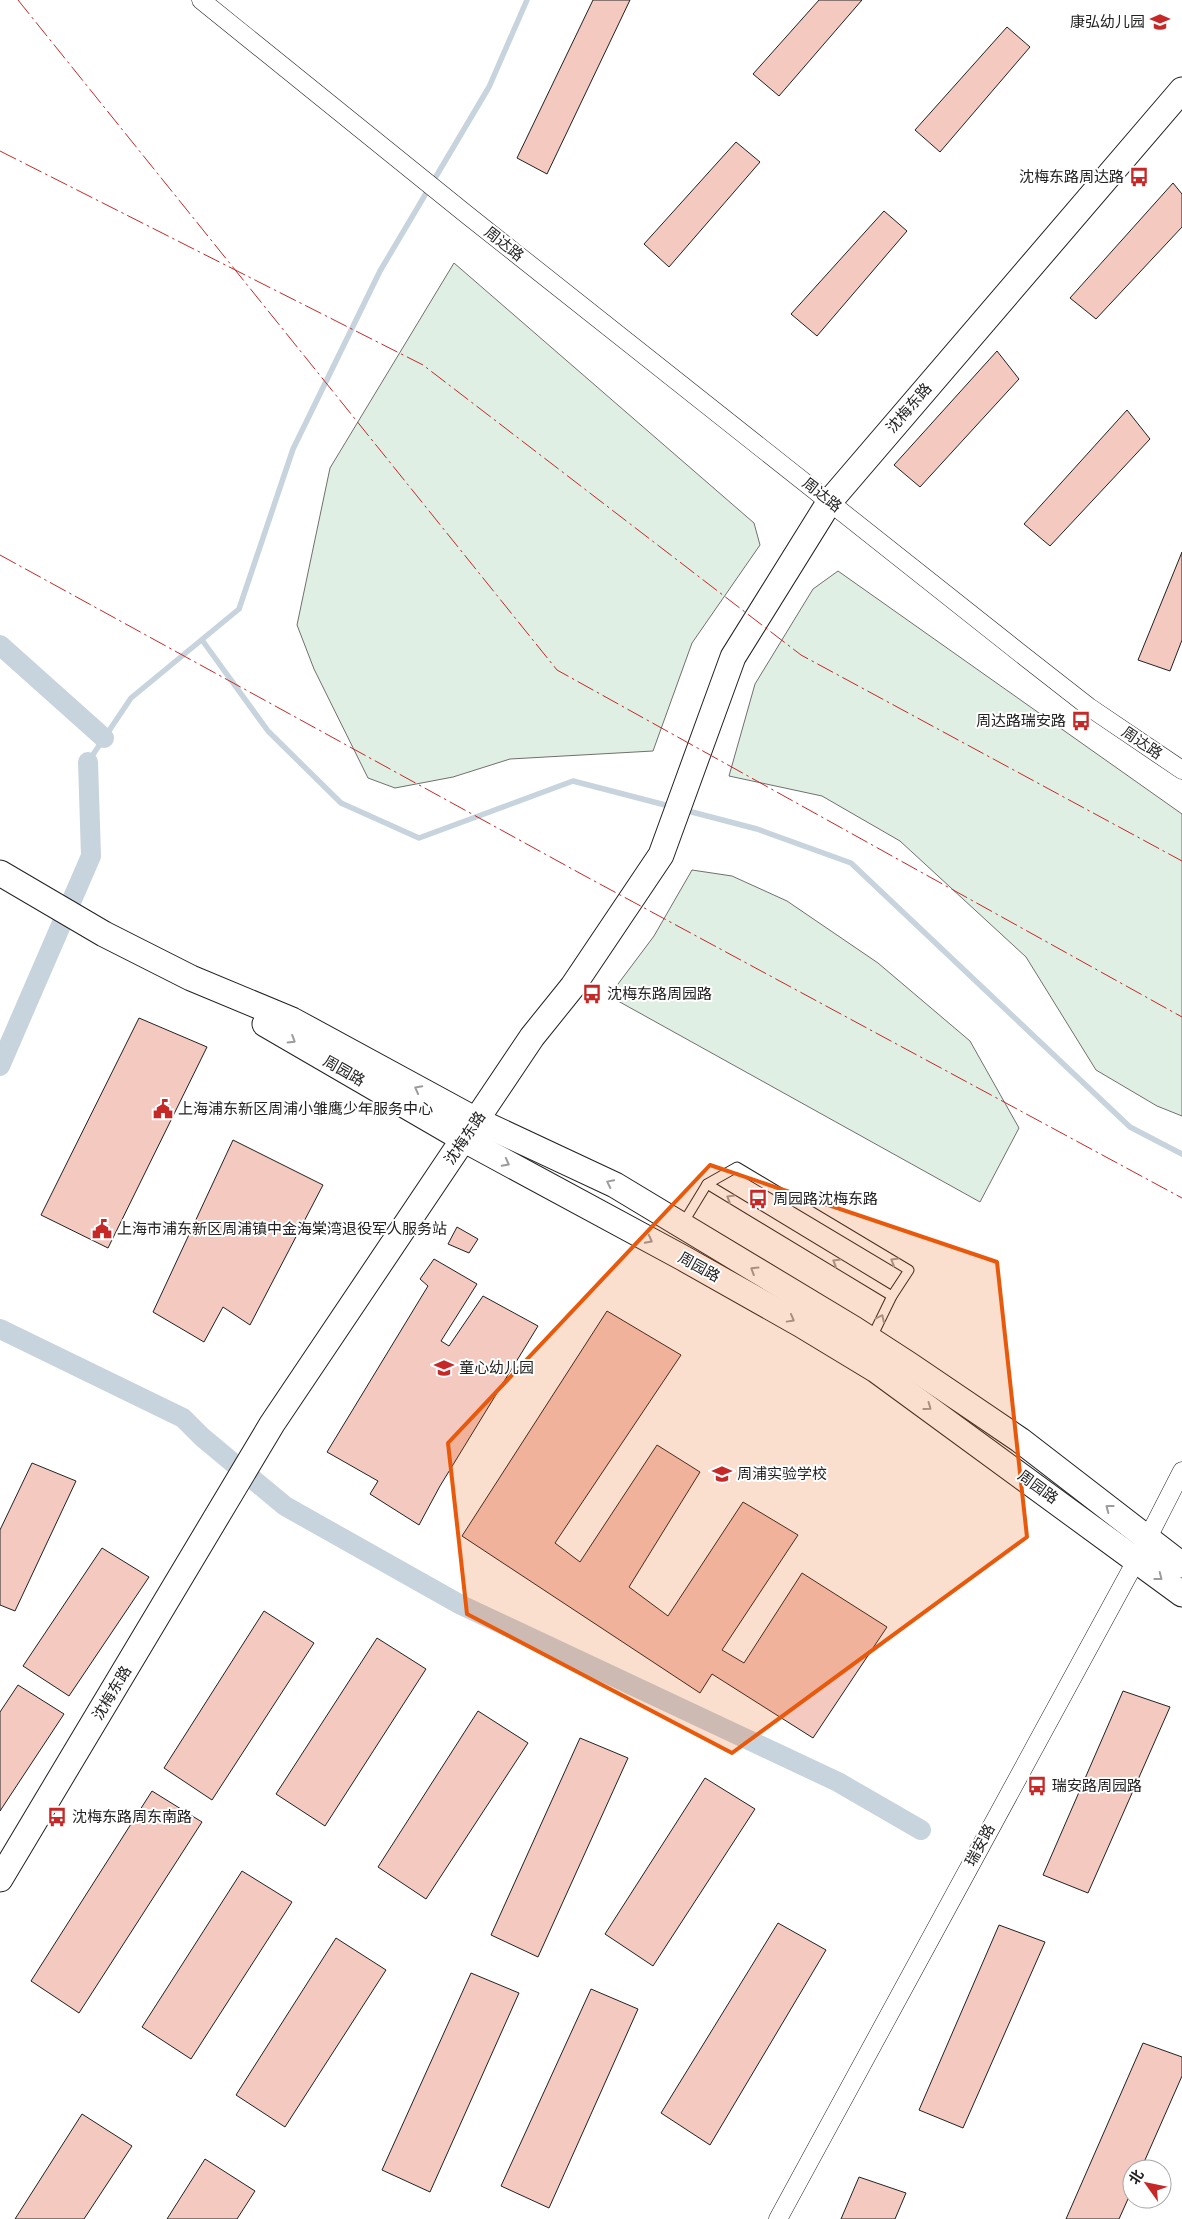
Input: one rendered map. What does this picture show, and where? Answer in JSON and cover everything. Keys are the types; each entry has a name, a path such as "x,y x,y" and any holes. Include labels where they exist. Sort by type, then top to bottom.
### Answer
{"street":[{"name":"周达路","path":"201,0 466,214 1082,702 1182,770"},
{"name":"沈梅东路","path":"0,1879 272,1424 532,1037 573,986 661,855 733,658 830,501 1182,90"},
{"name":"周园路","path":"0,874 104,934 191,978 298,1044 470,1130 876,1370 1142,1548 1182,1565"},
{"name":"周园路","path":"470,1130 615,1185 871,1340 1020,1440 1142,1548 1182,1594"},
{"name":"瑞安路","path":"778,2219 1182,1471"}],"lane":[{"path":"682,1225 707,1184 737,1167 909,1270 892,1296 871,1340"},
{"path":"707,1184 892,1296"}],"highlighted area":[{"path":"710,1165 997,1262 1027,1537 732,1753 467,1614 448,1443"}],"green space":[{"path":"454,263 754,523 760,545 692,643 653,751 510,759 453,777 395,788 368,778 314,669 297,625 330,468"},
{"path":"838,571 1182,814 1182,1116 1157,1106 1096,1070 1026,957 900,841 822,796 729,776 755,684 813,589"},
{"path":"692,870 732,876 787,901 878,963 970,1041 1019,1128 980,1202 609,996 654,936"}],"building":[{"path":"593,0 630,0 547,174 517,158"},
{"path":"819,0 862,0 779,96 753,74"},
{"path":"1007,27 1030,47 940,152 915,130"},
{"path":"736,142 760,162 669,267 644,244"},
{"path":"1173,183 1182,194 1182,227 1096,319 1070,298"},
{"path":"884,211 907,231 817,336 791,314"},
{"path":"997,351 1019,379 920,487 894,465"},
{"path":"1127,410 1150,439 1050,546 1024,524"},
{"path":"1182,552 1182,640 1170,671 1138,660"},
{"path":"139,1018 207,1047 108,1248 41,1215"},
{"path":"233,1140 323,1185 250,1325 223,1307 204,1342 153,1312"},
{"path":"457,1227 478,1239 469,1253 448,1244"},
{"name":"童心幼儿园","path":"434,1259 477,1284 441,1341 449,1346 483,1296 538,1326 440,1486 419,1525 370,1494 378,1481 327,1452 428,1286 420,1279"},
{"path":"607,1311 681,1355 555,1543 580,1562 657,1445 700,1472 629,1587 668,1616 743,1502 798,1535 722,1650 744,1663 802,1573 887,1627 813,1738 712,1674 700,1693 462,1536"},
{"path":"32,1463 76,1481 15,1611 0,1605 0,1530"},
{"path":"102,1548 149,1577 69,1696 23,1666"},
{"path":"264,1611 314,1643 212,1800 164,1768"},
{"path":"377,1638 426,1669 325,1826 276,1794"},
{"path":"18,1685 64,1714 0,1811 0,1712"},
{"path":"1123,1691 1170,1707 1088,1893 1043,1875"},
{"path":"478,1711 528,1743 426,1899 378,1867"},
{"path":"580,1738 628,1758 538,1957 491,1935"},
{"path":"705,1778 755,1809 653,1966 605,1934"},
{"path":"152,1791 202,1822 79,2013 31,1981"},
{"path":"242,1871 292,1902 191,2059 142,2027"},
{"path":"778,1923 826,1950 710,2145 661,2113"},
{"path":"999,1925 1045,1942 963,2128 919,2110"},
{"path":"336,1938 386,1970 285,2127 236,2095"},
{"path":"471,1973 519,1993 430,2192 382,2170"},
{"path":"591,1989 638,2009 549,2208 501,2186"},
{"path":"1143,2043 1182,2057 1182,2076 1145,2159 1122,2159 1123,2209 1119,2219 1066,2219"},
{"path":"82,2114 132,2146 84,2219 15,2219"},
{"path":"205,2159 255,2191 237,2219 167,2219"},
{"path":"859,2177 906,2193 895,2219 841,2219"}],"waterway":[{"path":"88,762 131,698 239,609 293,449 380,271 489,87 527,0"},
{"path":"202,640 268,731 341,803 419,838 573,781 673,807"},
{"path":"0,645 104,738"},
{"path":"0,1066 91,856 88,762"},
{"path":"684,810 757,829 851,863 1130,1127 1182,1154"},
{"path":"0,1329 183,1418 202,1437 285,1506 461,1605 838,1782 921,1830"}],"power":[{"path":"18,0 557,670 1182,1017"},
{"path":"0,151 423,365 801,655 1182,861"},
{"path":"0,555 585,876 1182,1198"}],"place":[{"name":"康弘幼儿园","path":"1160,22"},
{"name":"沈梅东路周达路","path":"1139,177"},
{"name":"周达路瑞安路","path":"1081,721"},
{"name":"沈梅东路周园路","path":"592,994"},
{"name":"上海浦东新区周浦小雏鹰少年服务中心","path":"163,1109"},
{"name":"周园路沈梅东路","path":"758,1199"},
{"name":"上海市浦东新区周浦镇中金海棠湾退役军人服务站","path":"102,1229"},
{"name":"童心幼儿园","path":"444,1368"},
{"name":"周浦实验学校","path":"722,1474"},
{"name":"瑞安路周园路","path":"1037,1786"},
{"name":"沈梅东路周东南路","path":"57,1817"}]}
